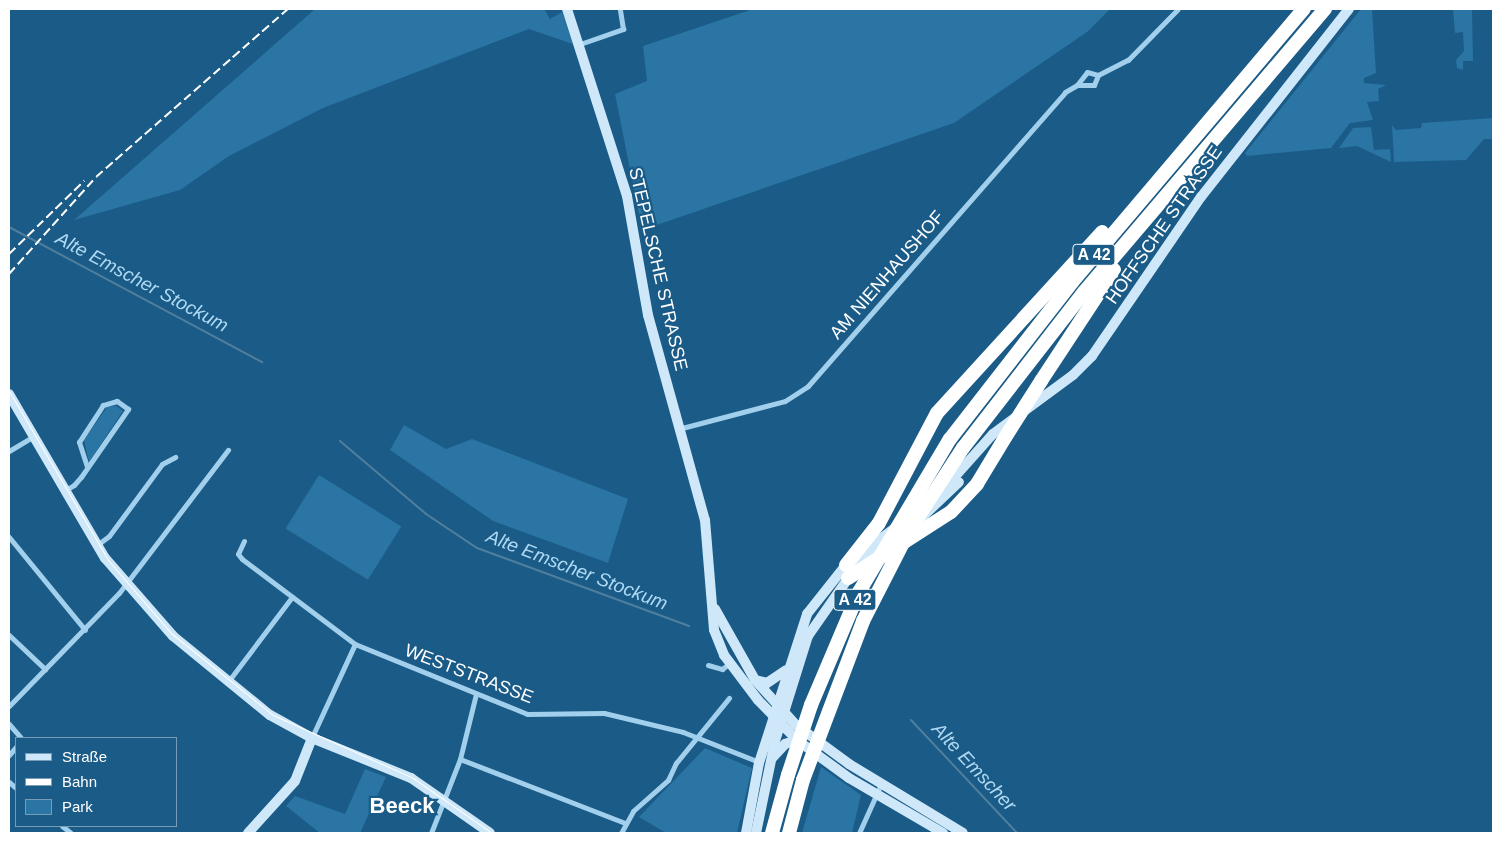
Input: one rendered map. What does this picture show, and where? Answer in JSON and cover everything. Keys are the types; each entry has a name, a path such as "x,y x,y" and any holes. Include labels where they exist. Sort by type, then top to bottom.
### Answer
{"highway":[{"name":"A 42","path":"772,833 811,704 856,600 896,524 950,439 1010,359 1149,191 1304,9"},
{"name":"A 42","path":"789,833 802,780 862,621 909,531 963,448 1054,328 1325,9"},
{"path":"847,571 879,523 915,448 946,402 1126,206 1149,191"},
{"path":"847,571 951,512 977,484 1041,381 1149,215"}],"street":[{"name":"STEPELSCHE STRASSE","path":"566,9 580,44 627,196 646,307 682,428 710,544 714,630 730,663 777,721 797,740 878,789"},
{"path":"580,44 623,29 620,9"},
{"name":"AM NIENHAUSHOF","path":"1077,85 1090,88 1098,75 1141,50 1178,9"},
{"name":"HOFFSCHE STRASSE","path":"756,833 771,760 786,670 813,603 847,571 945,500 987,440 1092,356 1201,197 1349,9"},
{"name":"AM NIENHAUSHOF","path":"682,428 785,401 808,386 1065,92 1077,85 1086,72 1098,75"},
{"path":"9,394 63,491 97,546 124,585 155,619 227,683 312,738 405,775 445,800 490,833"},
{"path":"63,491 74,485 87,467 128,409 117,401 103,405 79,442 87,467"},
{"path":"9,451 32,437"},
{"path":"9,706 85,630 124,585 228,450"},
{"path":"97,546 109,536 162,464 174,457"},
{"path":"9,538 85,630"},
{"name":"WESTSTRASSE","path":"244,541 238,554 242,559 355,644 527,714 590,710 696,739 760,763"},
{"name":"HOFFSCHE STRASSE","path":"780,709 808,636 847,571"},
{"path":"227,683 292,597"},
{"name":"STEPELSCHE STRASSE","path":"712,598 720,624 755,680 780,709 878,789"},
{"path":"813,603 823,609"},
{"path":"9,635 45,669"},
{"path":"254,831 295,781 312,738 355,644"},
{"path":"708,665 722,669 730,663"},
{"path":"755,680 767,683 786,670"},
{"path":"431,833 460,759 476,694"},
{"path":"621,833 625,823 638,805 668,780 696,739 729,698"},
{"name":"HOFFSCHE STRASSE","path":"746,833 760,763 777,721"},
{"path":"9,724 20,737"},
{"path":"771,760 785,744 797,740"},
{"path":"460,759 625,823"},
{"path":"859,833 878,789"},
{"path":"878,789 943,833"},
{"path":"878,789 963,833"}],"green space":[{"path":"315,9 544,9 550,19 562,12 573,44 529,29 323,108 229,156 180,190 74,220"},
{"path":"753,9 1110,9 1087,32 954,123 642,230 615,94 647,81 643,46"},
{"path":"1361,9 1372,9 1376,73 1364,78 1364,83 1386,85 1378,89 1379,101 1367,102 1373,120 1350,123 1331,148 1247,156 1245,153"},
{"path":"1453,9 1472,9 1473,61 1463,61 1463,70 1457,68 1456,60 1464,51 1463,32 1455,33"},
{"path":"1493,118 1493,139 1484,139 1466,160 1394,162 1392,125 1396,130 1421,128 1422,123"},
{"path":"1371,127 1374,150 1390,149 1391,162 1357,146 1339,148 1353,128"},
{"path":"116,406 123,411 89,462 84,440 107,407"},
{"path":"404,425 446,449 472,439 628,499 608,563 493,521 390,450"},
{"path":"319,475 401,526 368,580 286,528"},
{"path":"705,748 752,768 737,833 666,833 639,817"},
{"path":"821,767 861,795 852,833 802,833"},
{"path":"365,769 386,777 360,833 320,833 286,806 295,796 345,814"}],"waterway":[{"name":"Alte Emscher Stockum","path":"9,227 262,362"},
{"name":"Alte Emscher Stockum","path":"340,441 426,514 477,548 689,626"},
{"name":"Alte Emscher","path":"911,720 1017,833"}],"tram line":[{"path":"9,391 108,560 171,633 273,715 413,778 492,833"}],"railway":[{"path":"9,274 96,177 288,9"},
{"path":"9,254 84,181"}],"district":[{"name":"Beeck","path":"402,806"}]}
